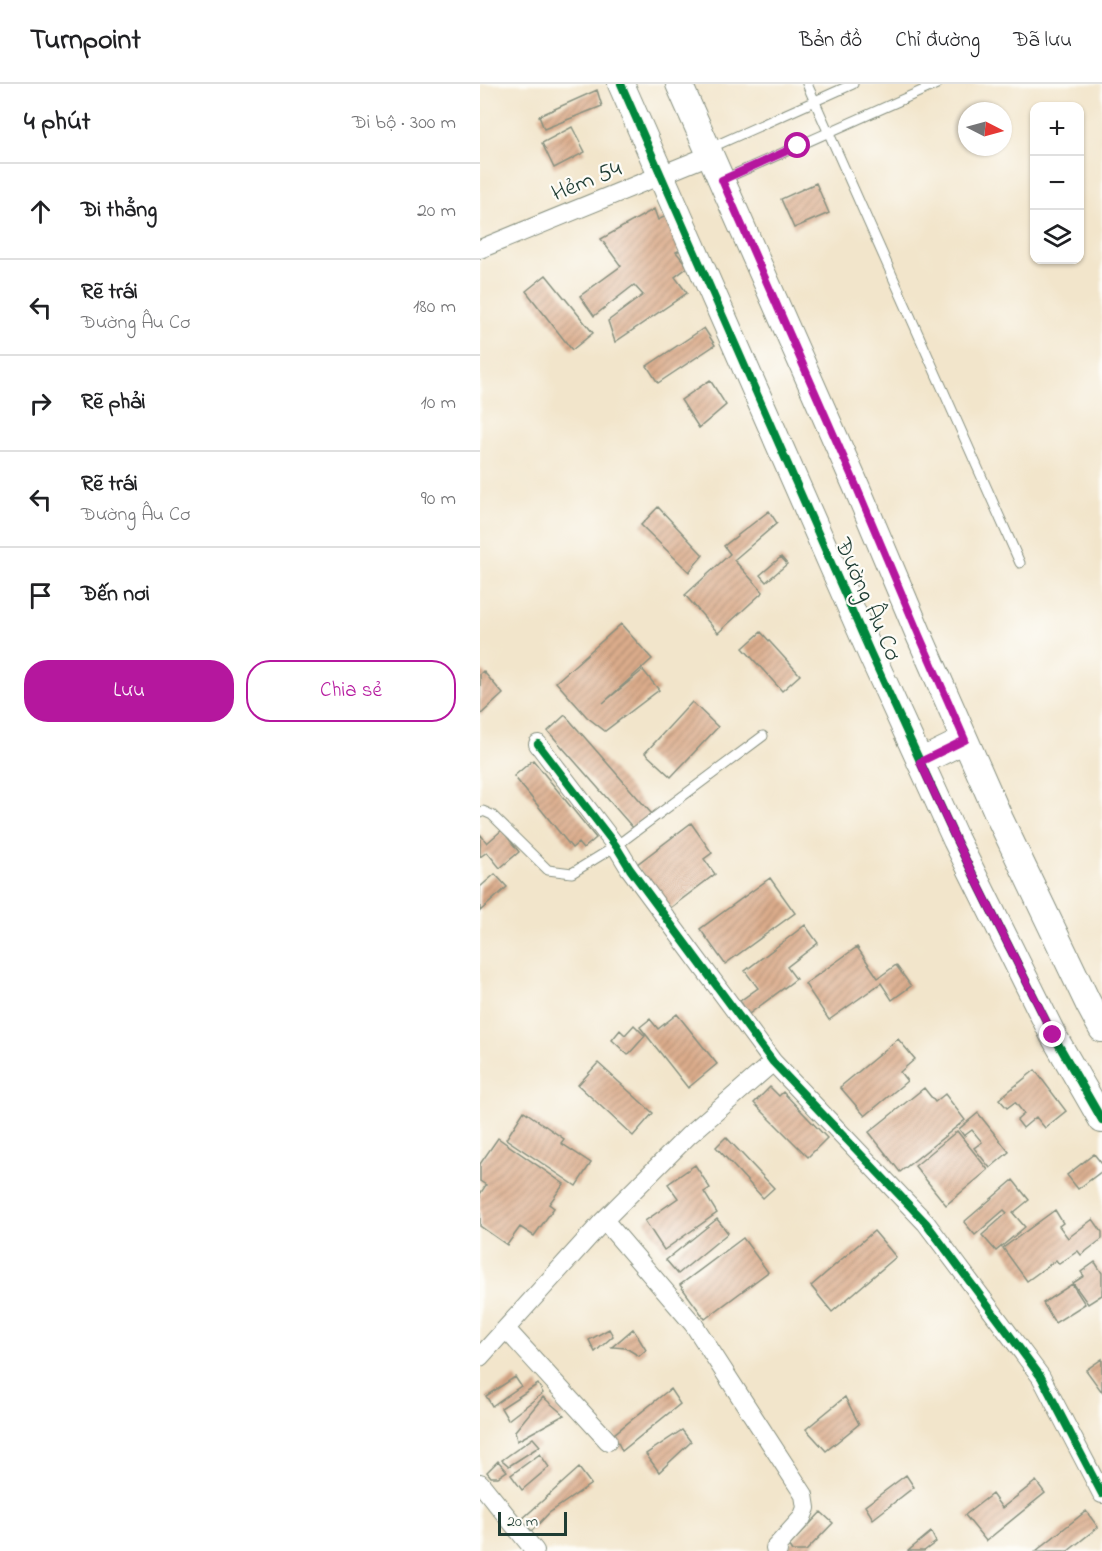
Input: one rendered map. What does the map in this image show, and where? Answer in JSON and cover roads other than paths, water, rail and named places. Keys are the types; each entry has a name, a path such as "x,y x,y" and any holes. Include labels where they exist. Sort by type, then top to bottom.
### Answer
{"street":[{"name":"Đường Âu Cơ","path":"621,84 866,643 956,840 1053,1035 1102,1120"},
{"name":"Đường Âu Cơ","path":"679,84 1005,830 1102,1029"},
{"name":"Hẻm 54","path":"480,249 661,175 709,152"},
{"path":"920,762 965,740"},
{"path":"538,744 616,846 630,869 773,1062 926,1223 1041,1377 1102,1494"},
{"path":"480,1357 604,1220 688,1136 773,1062"},
{"path":"604,1220 694,1325 804,1495 806,1508 802,1518 775,1548 778,1551"},
{"path":"506,1329 608,1441"},
{"path":"480,1483 535,1551"}],"lane":[{"path":"807,84 1020,563"},
{"path":"709,152 853,84"},
{"path":"722,180 937,84"},
{"path":"480,813 483,811 492,814 548,870 572,873 616,846 763,736"}]}
